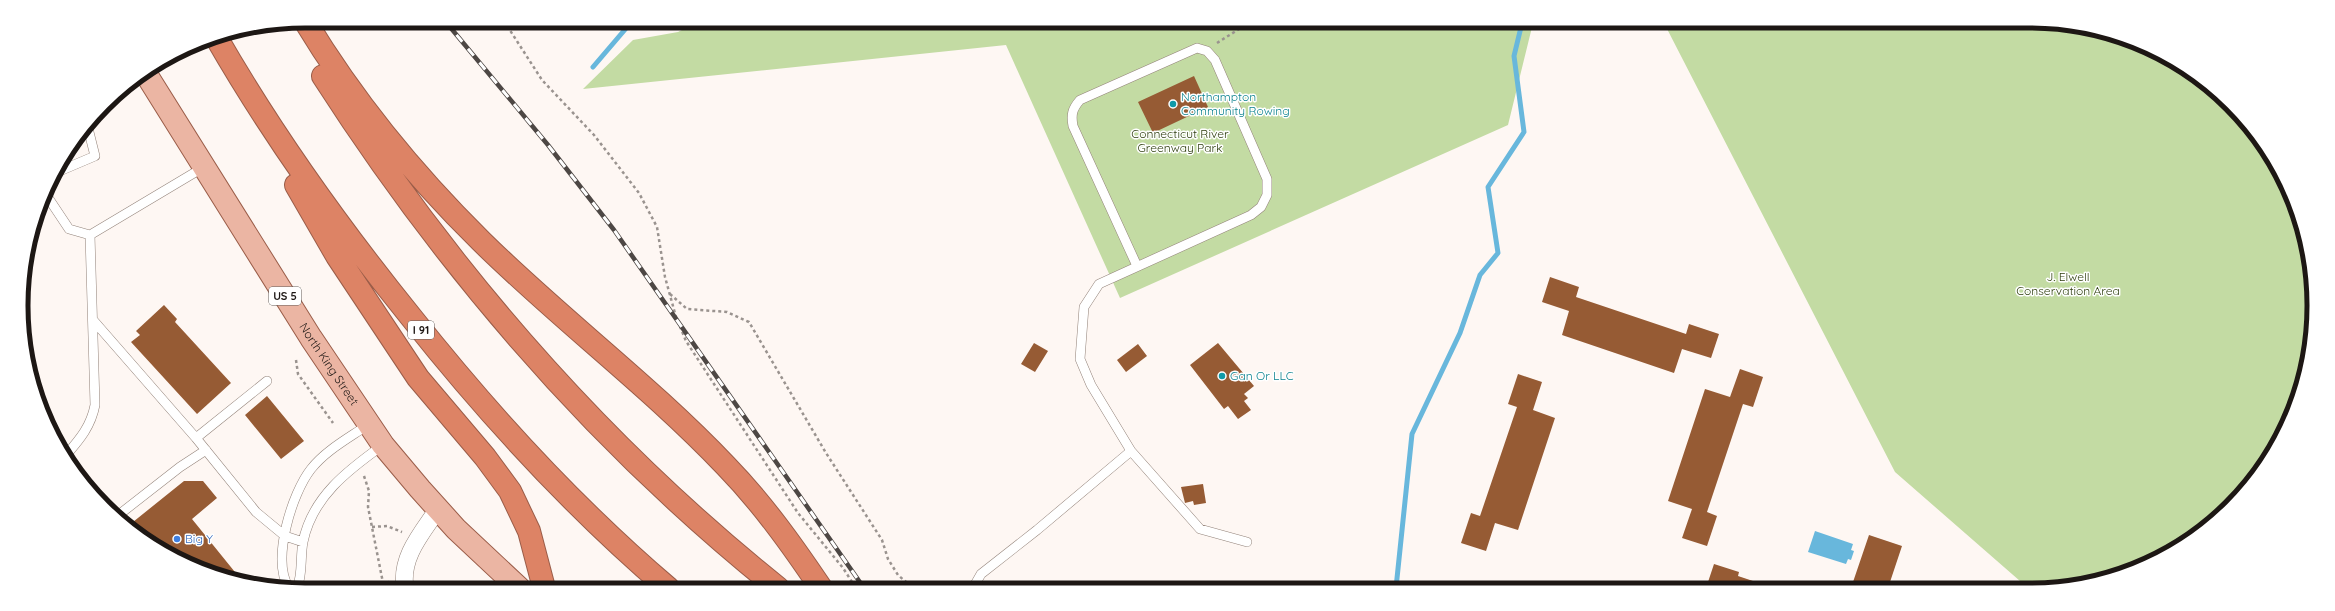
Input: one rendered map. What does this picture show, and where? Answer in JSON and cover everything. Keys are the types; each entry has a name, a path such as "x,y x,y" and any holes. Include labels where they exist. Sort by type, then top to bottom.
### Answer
{"highway":[{"path":"310,28 360,103 434,193 495,254 672,414 727,466 788,539 818,583"},
{"path":"294,29 374,153 441,244 513,333 563,388 636,462 747,563 772,583"},
{"name":"I 91","path":"219,42 292,159 336,221 445,361 564,491 606,533 662,583"},
{"path":"236,71 296,187 337,256 418,378 501,478 518,505 529,532 543,583"}],"main road":[{"name":"North King Street","path":"148,77 311,338 384,445 438,509 475,548 514,583"}],"street":[{"path":"404,583 407,557 438,509"}],"lane":[{"path":"1137,266 1073,126 1071,116 1074,108 1080,100 1197,48 1207,51 1215,60 1267,179 1267,195 1261,207 1238,222 1099,284 1090,295 1084,307 1080,359 1091,385 1131,451 1200,529 1247,542"},
{"path":"64,168 95,156 89,132"},
{"path":"49,198 69,228 90,235 205,167"},
{"path":"69,451 85,433 93,417 95,406 90,235"},
{"path":"93,320 196,438 256,512 285,536 303,542"},
{"path":"196,438 267,381"},
{"path":"286,582 282,558 285,536 298,492 311,470 328,453 369,424"},
{"path":"300,583 303,542 309,520 334,483 384,445"},
{"path":"121,513 180,467 206,450"},
{"path":"976,583 981,574 1038,530 1131,451"}],"path":[{"path":"509,28 542,80 594,135 639,192 657,227 670,294 686,341 798,513 843,568 853,583"},
{"path":"1207,51 1241,28"},
{"path":"670,294 687,309 727,312 749,322 826,453 882,540 888,559 898,575 907,583"},
{"path":"296,360 298,374 333,423"},
{"path":"364,476 369,491 368,507 383,583"},
{"path":"372,527 386,526 405,534"}],"green space":[{"name":"Connecticut River Greenway Park","path":"686,28 1532,28 1508,125 1120,298 1006,45 583,89 633,40 678,32"},
{"name":"J. Elwell Conservation Area","path":"1667,28 2030,28 2066,30 2084,33 2136,49 2168,65 2198,85 2226,109 2250,137 2270,167 2286,199 2292,216 2298,234 2305,269 2307,306 2305,342 2302,360 2286,412 2260,460 2226,502 2198,526 2168,546 2136,562 2101,574 2066,581 2022,583 1895,472"}],"water":[{"path":"1815,531 1853,544 1851,550 1854,551 1851,560 1848,559 1846,564 1808,552"}],"building":[{"name":"Northampton Community Rowing","path":"1194,76 1208,107 1153,133 1138,102"},
{"path":"1550,277 1579,287 1576,297 1686,334 1689,324 1719,334 1711,358 1682,349 1674,373 1562,335 1569,311 1542,302"},
{"path":"164,305 177,319 175,322 231,383 197,414 131,342 140,335 136,331"},
{"path":"1034,343 1048,351 1035,372 1021,364"},
{"name":"Gan Or LLC","path":"1218,343 1254,386 1244,394 1248,398 1244,401 1251,410 1238,419 1228,406 1224,409 1190,365"},
{"path":"1138,344 1147,356 1126,372 1117,360"},
{"path":"1740,369 1763,377 1753,407 1743,404 1707,512 1717,516 1707,546 1682,538 1692,509 1668,501 1705,389 1730,397"},
{"path":"1518,374 1542,382 1533,410 1555,418 1518,530 1495,523 1486,551 1461,543 1471,513 1480,516 1517,407 1508,404"},
{"path":"267,396 304,441 281,459 245,415"},
{"name":"Big Y","path":"184,481 203,481 217,498 192,519 237,575 199,562 167,546 133,522"},
{"path":"1203,484 1206,503 1194,505 1193,501 1185,503 1181,487"},
{"path":"1869,535 1902,546 1890,583 1853,582"},
{"path":"1714,564 1739,572 1738,576 1759,583 1708,583"}],"waterway":[{"path":"593,67 626,28"},
{"path":"1397,583 1412,434 1460,333 1480,275 1498,253 1488,187 1524,132 1514,56 1521,28"}],"railway":[{"path":"451,28 548,145 614,230 861,583"}],"place":[{"name":"Northampton Community Rowing","path":"1173,104"},
{"name":"Gan Or LLC","path":"1222,376"},
{"name":"Big Y","path":"177,539"}]}
